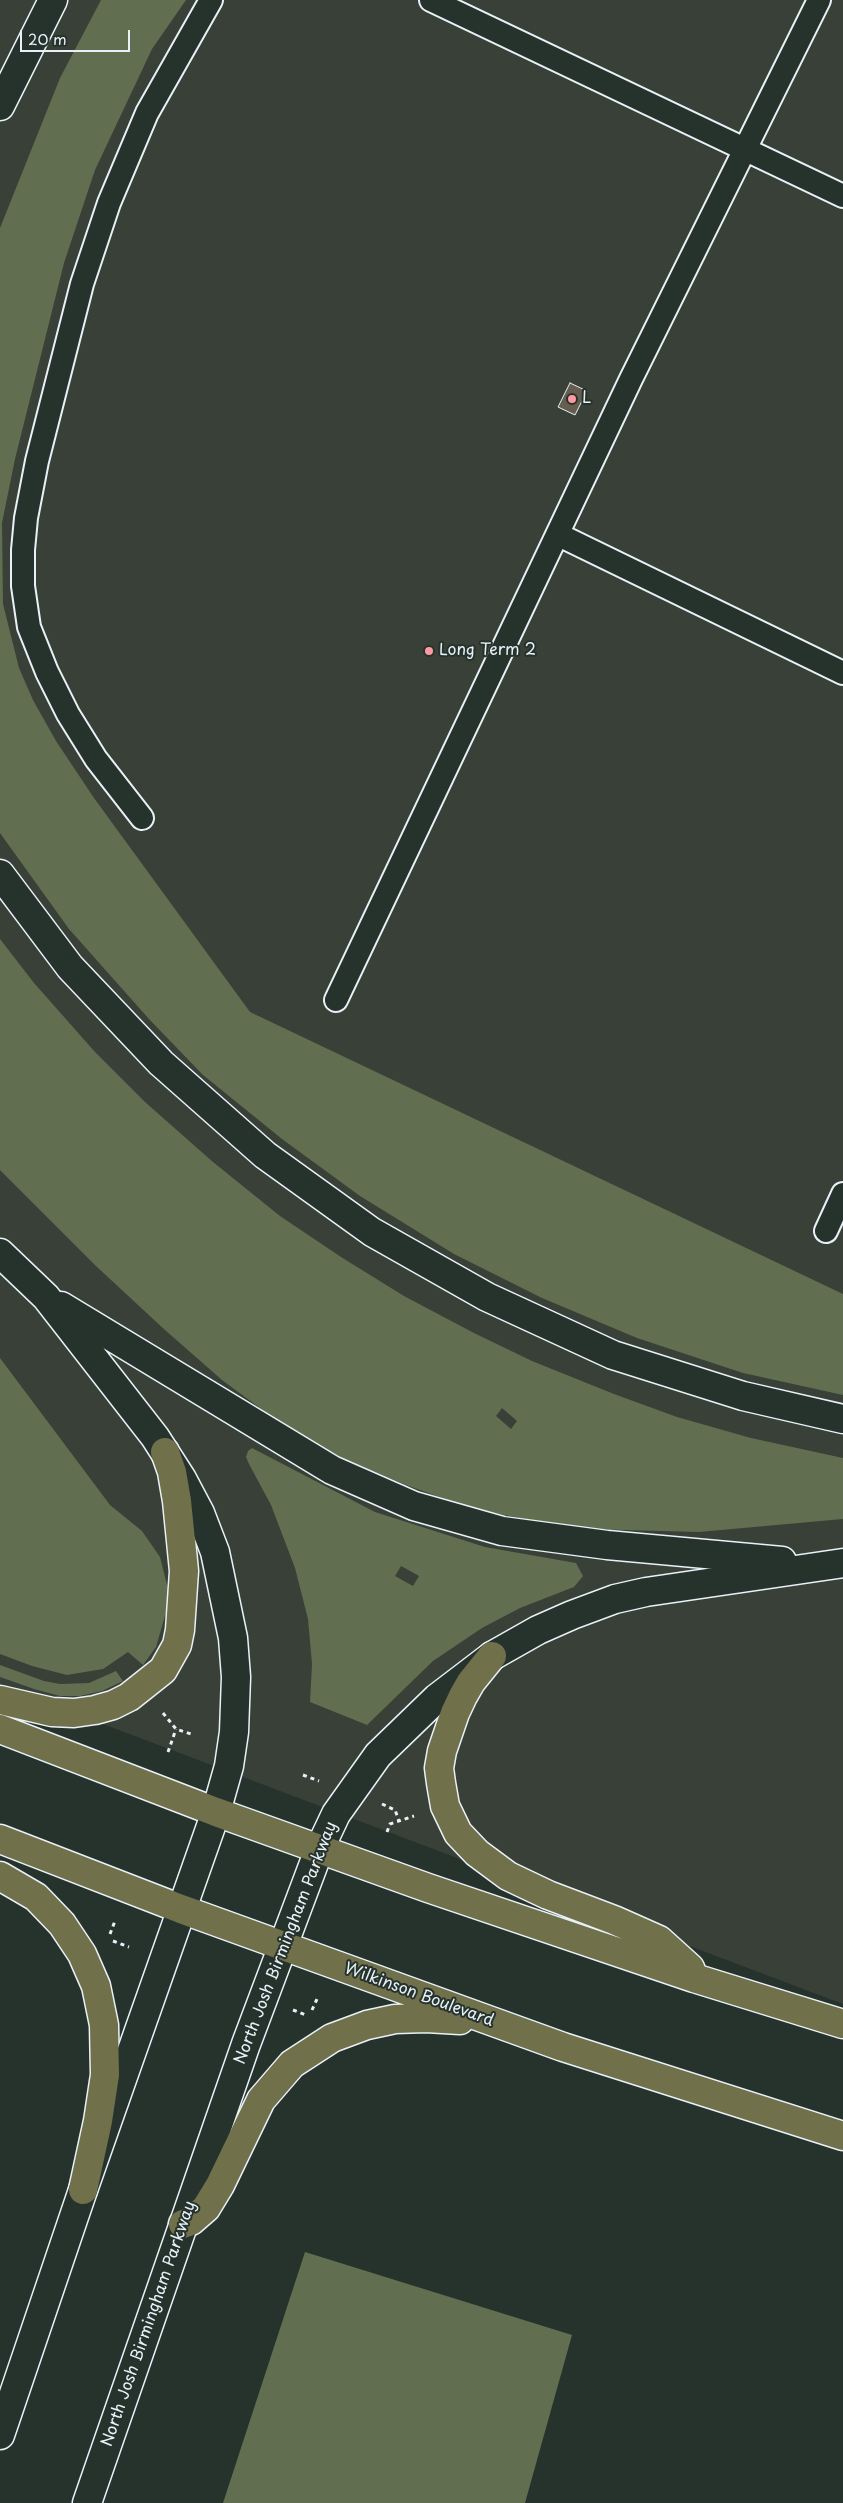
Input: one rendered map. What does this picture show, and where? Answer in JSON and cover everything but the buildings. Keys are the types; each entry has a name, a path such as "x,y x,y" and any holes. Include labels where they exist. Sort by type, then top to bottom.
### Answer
{"main road":[{"path":"0,106 54,0"},
{"path":"0,874 70,967 161,1063 265,1155 372,1232 487,1297 613,1355 743,1396 843,1419"},
{"path":"0,1253 46,1297 165,1452 195,1505 216,1552 233,1638 236,1677 234,1732 228,1766 216,1812 180,1909 0,2435"},
{"path":"46,1297 332,1470 414,1506 502,1530 531,1535 607,1545 836,1564"},
{"path":"0,1700 52,1712 74,1713 95,1710 113,1705 128,1697 153,1679 167,1664 177,1644 180,1630 184,1607 184,1571 177,1500 172,1472 165,1452"},
{"name":"North Josh Birmingham Parkway","path":"87,2503 183,2224 319,1850 336,1814 378,1756 437,1698 492,1656 538,1630 615,1599 646,1592 836,1564"},
{"path":"492,1656 476,1675 463,1696 442,1751 439,1768 445,1806 458,1833 476,1853 508,1876 548,1895 614,1920 659,1940 690,1968 694,1978"},
{"path":"0,1729 319,1850 694,1978 843,2024"},
{"name":"Wilkinson Boulevard","path":"0,1839 180,1909 563,2047 843,2136"},
{"path":"0,1876 36,1898 62,1924 82,1954 96,1986 104,2024 105,2075 95,2138 83,2190"},
{"path":"183,2224 191,2221 202,2212 220,2185 261,2100 292,2064 313,2048 358,2028 395,2020 450,2019 508,2027"}],"lane":[{"path":"142,818 96,759 68,714 48,672 30,627 24,586 23,550 26,518 37,461 82,284 109,203 147,113 193,28 211,0"},
{"path":"431,0 843,196"},
{"path":"336,1000 559,535 631,379 819,0"},
{"path":"559,535 843,673"},
{"path":"826,1231 843,1194"}],"path":[{"path":"162,1712 176,1728 192,1734"},
{"path":"168,1752 176,1728"},
{"path":"303,1775 322,1782"},
{"path":"381,1804 395,1810 400,1821"},
{"path":"387,1832 390,1824 422,1813"},
{"path":"108,1939 114,1920"},
{"path":"285,2007 310,2016"}],"shaded area":[{"path":"0,0 843,0 843,2004 0,1685"}],"green space":[{"path":"101,0 186,0 152,49 95,170 64,263 15,459 2,523 3,604 19,668 33,700 56,741 94,798 250,1012 843,1294 843,1395 743,1373 637,1338 542,1298 454,1254 360,1196 282,1139 203,1075 149,1019 69,929 0,833 0,228 60,78"},
{"path":"0,939 34,983 95,1052 145,1102 213,1162 280,1216 404,1296 532,1361 677,1417 751,1438 843,1458 843,1519 699,1532 587,1529 473,1509 406,1485 344,1459 276,1420 222,1380 96,1266 0,1170","holes":["502,1408 517,1421 511,1429 496,1416"]},
{"path":"0,1358 110,1505 142,1531 160,1557 169,1593 167,1609 156,1647 143,1665 128,1652 103,1669 67,1675 32,1666 0,1654"},
{"path":"252,1448 375,1512 485,1547 576,1563 583,1576 574,1587 520,1608 482,1628 433,1661 367,1725 310,1702 312,1664 308,1619 295,1568 271,1505 246,1457 248,1451","holes":["401,1566 419,1576 413,1586 395,1576"]},
{"path":"0,1665 44,1681 60,1684 89,1683 116,1671 123,1681 102,1691 80,1696 60,1696 0,1677"},
{"path":"305,2252 572,2335 525,2503 223,2503"}],"place":[{"name":"L","path":"572,399"},
{"name":"Long Term 2","path":"429,651"}]}
